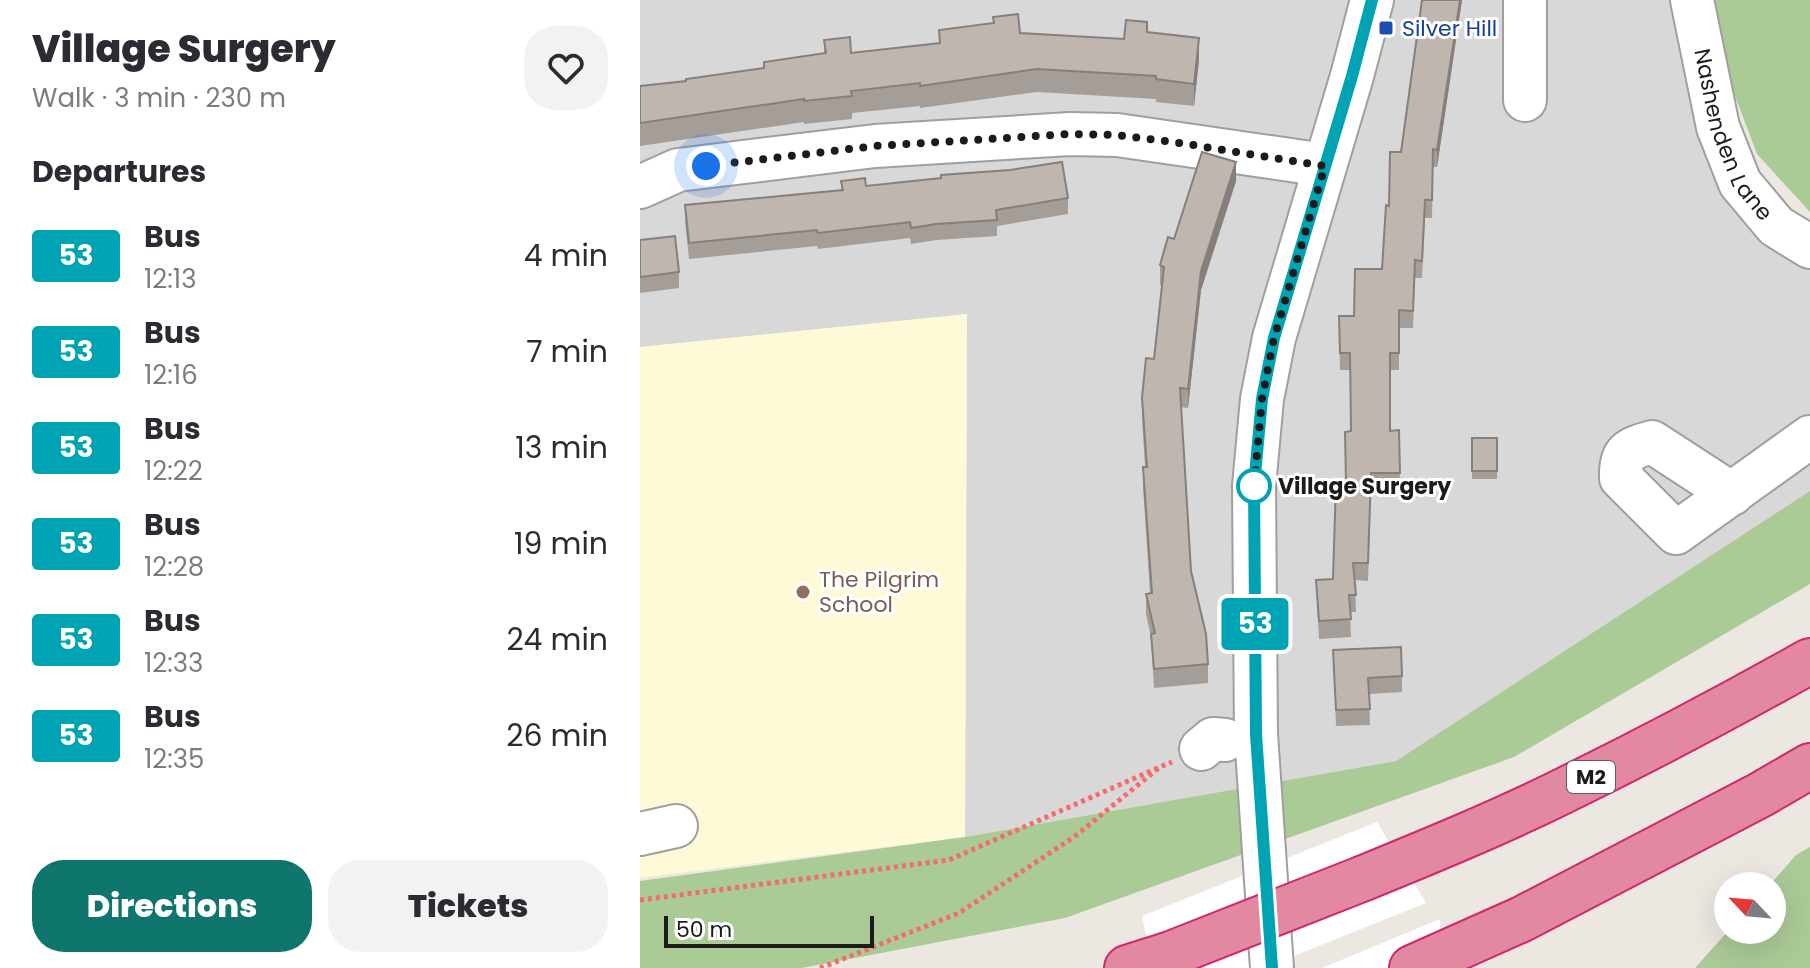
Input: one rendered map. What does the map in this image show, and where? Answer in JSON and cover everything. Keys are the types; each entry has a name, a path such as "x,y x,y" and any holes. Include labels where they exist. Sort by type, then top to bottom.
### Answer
{"highway":[{"name":"M2","path":"1127,968 1168,955 1364,878 1560,793 1729,707 1810,661"},
{"path":"1412,968 1522,919 1810,766"}],"street":[{"path":"1272,968 1256,734 1256,449 1274,338 1372,0"},
{"path":"1525,0 1525,100"},
{"name":"Nashenden Lane","path":"1692,0 1718,127 1740,183 1776,226 1810,247"},
{"path":"640,187 678,170 875,146 1070,134 1117,135 1325,166"},
{"path":"1732,494 1810,437"}],"path":[{"path":"640,900 949,860 1213,744"},
{"path":"820,968 959,913 1074,837 1160,767"}],"shaded area":[{"path":"640,0 1693,0 1718,127 1810,247 1810,491 1396,761 965,837 967,314 640,347"},
{"name":"The Pilgrim School","path":"967,314 965,837 640,878 640,347"}],"green space":[{"path":"1707,0 1810,0 1810,212 1757,154 1715,43"},
{"path":"1810,491 1810,584 1514,757 1065,918 802,968 640,968 640,881 965,837 1396,761"},
{"path":"1810,847 1810,968 1695,968 1716,944 1786,944 1786,872 1781,872 1796,855"}],"pier":[{"path":"1377,822 1426,903 1264,968 1153,968 1142,916"},
{"path":"1440,919 1441,968 1322,968"}],"building":[{"path":"1422,0 1460,0 1437,150 1433,149 1432,200 1425,200 1422,261 1415,260 1413,311 1399,310 1399,353 1390,353 1390,431 1399,430 1400,473 1371,473 1368,563 1353,563 1356,595 1349,595 1351,619 1319,621 1316,580 1333,579 1336,482 1346,482 1345,432 1351,431 1350,353 1340,353 1339,316 1354,316 1355,269 1382,269 1386,205 1389,206 1390,152 1401,152"},
{"path":"1018,14 1020,33 1124,39 1126,20 1147,22 1147,32 1199,38 1194,84 1156,79 1156,76 1037,69 920,86 920,83 851,91 852,96 804,99 640,123 640,86 764,68 764,62 826,53 824,40 850,37 851,53 940,43 939,30 994,23 993,17"},
{"path":"1202,152 1236,162 1201,271 1188,389 1180,388 1191,571 1206,634 1208,664 1154,669 1151,634 1155,633 1146,594 1152,593 1143,467 1147,467 1142,398 1146,358 1154,359 1164,267 1160,265 1168,237 1174,239"},
{"path":"1062,162 1068,198 996,210 997,220 911,228 910,222 689,243 685,205 843,190 841,181 865,178 866,186"},
{"path":"675,236 679,272 640,277 640,240"},
{"path":"1472,438 1497,438 1497,471 1472,471"},
{"path":"1401,647 1402,676 1368,678 1370,709 1336,710 1333,650"}],"bus line":[{"name":"53","path":"1272,968 1256,734 1256,449 1274,338 1372,0"}],"place":[{"name":"Silver Hill","path":"1386,28"},
{"name":"Village Surgery","path":"1254,486"},
{"name":"The Pilgrim School","path":"803,592"}],"route":[{"path":"706,166 875,146 1070,134 1117,135 1325,166 1274,338 1262,399 1254,486"}]}
